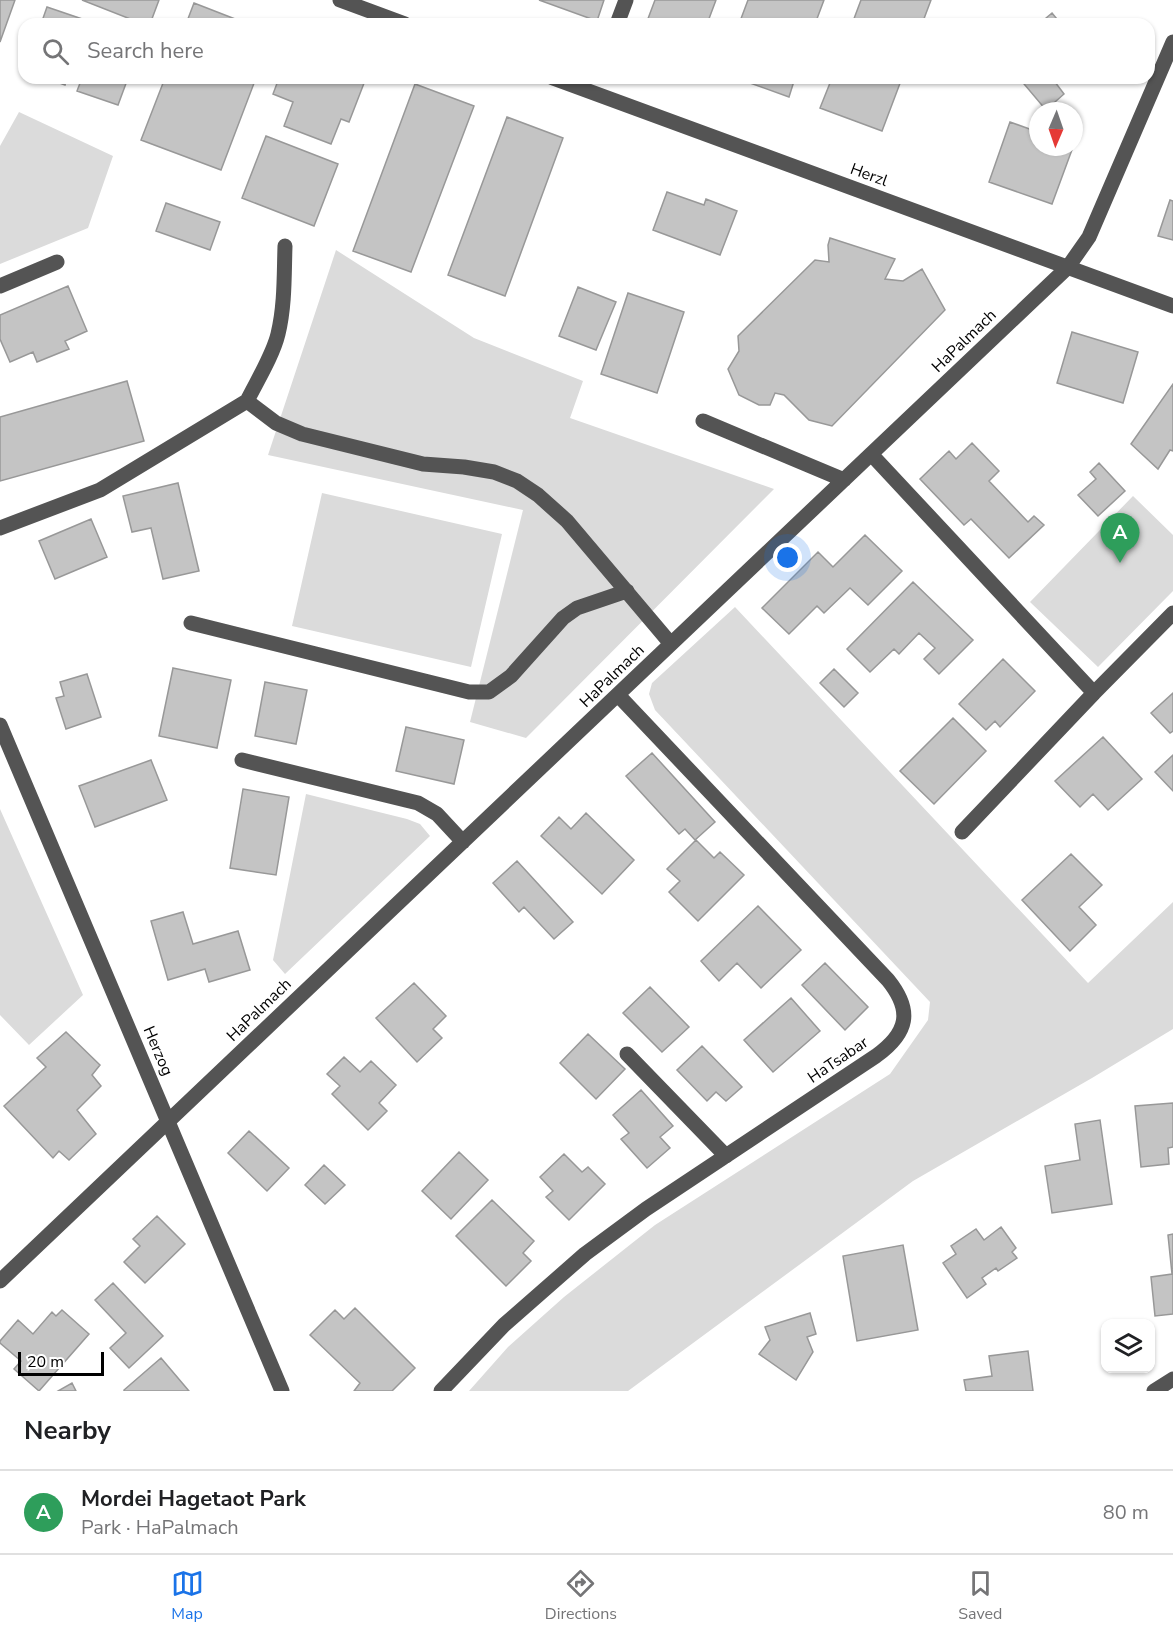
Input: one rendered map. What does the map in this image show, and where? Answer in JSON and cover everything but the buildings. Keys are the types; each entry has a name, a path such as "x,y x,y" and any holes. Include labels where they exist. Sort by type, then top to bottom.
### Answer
{"street":[{"path":"340,0 389,18"},
{"path":"619,18 626,0"},
{"name":"HaPalmach","path":"0,1281 1068,267 1089,237 1171,52"},
{"name":"Herzl","path":"569,84 1173,306"},
{"path":"594,93 597,84"},
{"path":"0,528 100,490 247,401 278,336 282,309 285,246"},
{"path":"0,285 57,262"},
{"path":"247,401 276,423 302,434 423,464 494,472 517,481 538,495 567,521 671,644"},
{"path":"703,421 844,480"},
{"path":"871,454 1094,693"},
{"path":"191,623 469,692 489,692 511,676 563,618 577,608 627,591"},
{"path":"962,832 1173,613"},
{"name":"HaTsabar","path":"441,1391 504,1325 556,1277 638,1215 884,1050 900,1031 904,1016 901,999 888,980 618,695"},
{"name":"Herzog","path":"0,725 282,1391"},
{"path":"242,759 418,803 437,814 462,842"},
{"path":"627,1054 726,1156"},
{"path":"1154,1391 1173,1379"}],"shaded area":[{"path":"19,112 113,156 88,228 0,264 0,146"},
{"path":"336,250 474,338 583,381 570,418 774,489 526,738 470,722 523,510 268,455"},
{"path":"322,493 502,534 471,667 292,626"},
{"path":"1133,496 1173,535 1173,591 1098,667 1030,602"},
{"path":"735,607 1088,983 1173,902 1173,1029 913,1181 628,1391 469,1391 508,1347 564,1297 655,1225 890,1074 928,1020 930,1002 655,710 649,694 652,683"},
{"path":"306,794 407,819 420,824 430,836 285,974 273,960"},
{"path":"0,809 83,995 29,1045 0,1015"}],"place":[{"name":"Mordei Hagetaot Park","path":"1120,563"}]}
